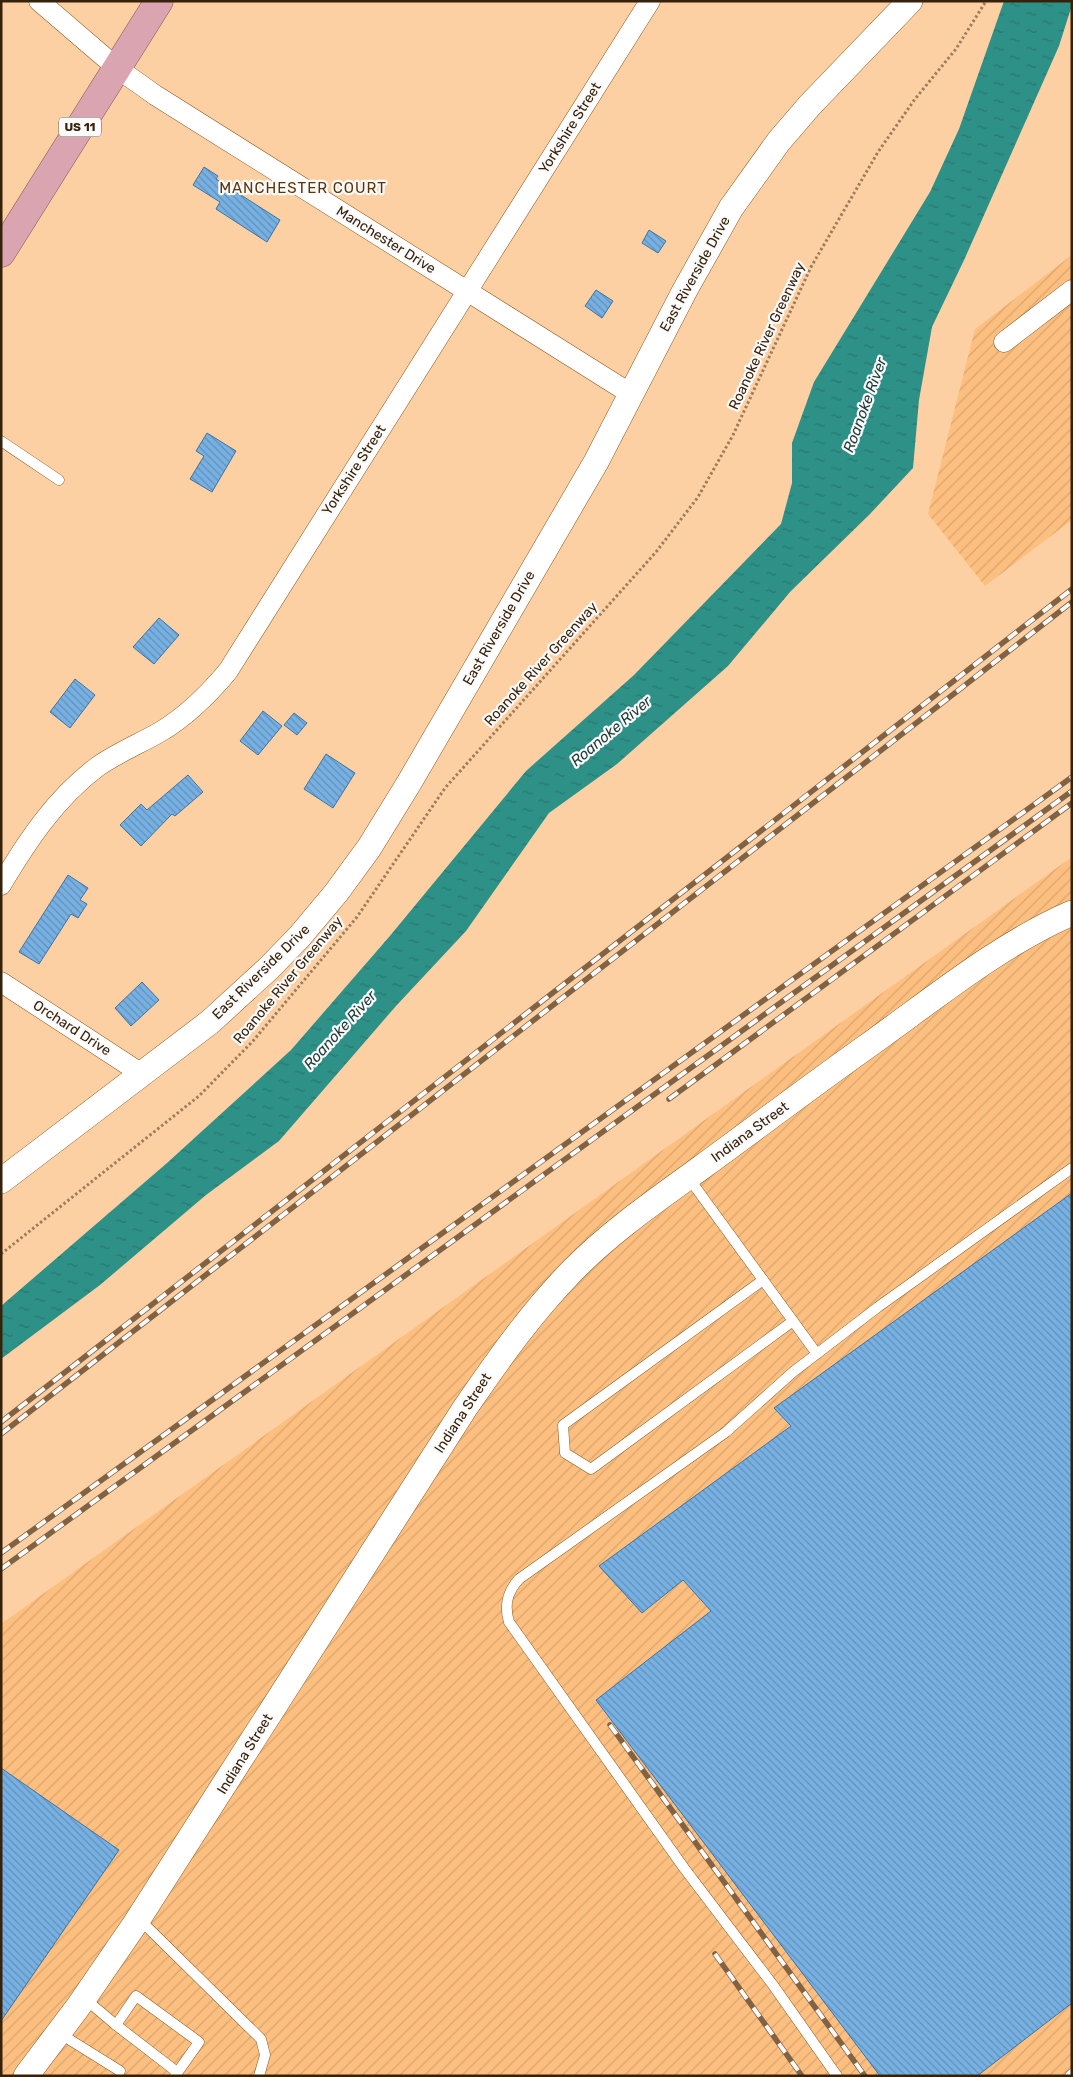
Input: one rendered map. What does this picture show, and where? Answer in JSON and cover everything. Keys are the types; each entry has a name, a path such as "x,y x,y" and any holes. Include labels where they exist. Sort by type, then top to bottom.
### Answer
{"main road":[{"name":"US 11","path":"1,254 159,1"}],"street":[{"name":"Manchester Drive","path":"39,1 117,68 155,95 631,394"},
{"name":"Yorkshire Street","path":"1,885 42,820 76,784 97,767 126,748 160,732 185,715 208,694 228,671 650,1"},
{"name":"East Riverside Drive","path":"1,1181 210,1022 269,968 300,936 336,893 369,848 409,783 596,462 685,290 744,188 779,141 810,105 910,1"},
{"path":"1004,342 1072,290"},
{"name":"Indiana Street","path":"26,2076 59,2033 139,1919 444,1442 504,1351 537,1309 573,1270 612,1234 688,1177 967,975 1015,944 1072,913"},
{"name":"Orchard Drive","path":"1,982 142,1074"}],"lane":[{"path":"1,442 59,480"},
{"path":"837,2076 773,1984 679,1860 509,1622 506,1610 507,1598 512,1586 519,1579 726,1432 794,1372 878,1307 1072,1168"},
{"path":"688,1177 817,1354"},
{"path":"763,1280 564,1426 565,1453 591,1469 792,1321"},
{"path":"139,1919 261,2039 264,2055 259,2076"},
{"path":"84,1998 116,2025 176,2074 199,2042 136,1996 116,2025"},
{"path":"59,2033 120,2071"}],"path":[{"name":"Roanoke River Greenway","path":"1,1254 199,1096 253,1041 357,917 445,788 656,552 703,489 733,434 811,267 878,152 915,99 956,49 986,1"}],"shaded area":[{"path":"1072,255 1072,520 985,586 928,514 975,329"},
{"path":"1072,857 1072,2076 1,2076 1,1624"}],"water":[{"name":"Roanoke River","path":"1004,1 1072,1 1072,5 1059,46 965,258 932,327 919,400 913,468 870,514 790,592 728,666 617,764 549,813 466,931 396,1006 279,1141 206,1195 100,1285 1,1359 1,1306 167,1163 291,1050 389,937 526,771 634,675 781,524 792,483 792,443 814,382 930,192 959,129"}],"building":[{"path":"204,167 218,176 216,179 280,220 267,242 216,209 220,202 193,185"},
{"path":"649,230 666,241 658,253 642,243"},
{"path":"596,290 613,301 602,318 585,306"},
{"path":"207,433 236,451 212,492 190,479 204,456 196,451"},
{"path":"159,618 179,635 154,664 133,647"},
{"path":"75,679 95,695 70,728 50,712"},
{"path":"263,711 282,726 258,755 240,741"},
{"path":"294,713 307,723 297,735 284,725"},
{"path":"326,754 355,773 333,808 304,789"},
{"path":"188,775 203,792 175,816 172,814 141,846 120,825 141,804 147,810"},
{"path":"68,875 88,888 80,900 87,904 78,918 71,914 39,964 19,952"},
{"path":"142,982 159,1000 131,1026 115,1008"},
{"path":"1072,1193 1072,2003 977,2076 880,2076 596,1700 711,1611 683,1580 642,1613 599,1566 791,1426 774,1408"},
{"path":"1,1768 119,1850 1,2021"}],"railway":[{"path":"1,1422 1072,589"},
{"path":"1,1434 1072,602"},
{"path":"1,1553 1072,777"},
{"path":"1,1569 1072,791"},
{"path":"669,1099 1072,803"},
{"path":"610,1725 865,2076"},
{"path":"715,1954 802,2076"}],"district":[{"name":"MANCHESTER COURT","path":"303,188"}]}
